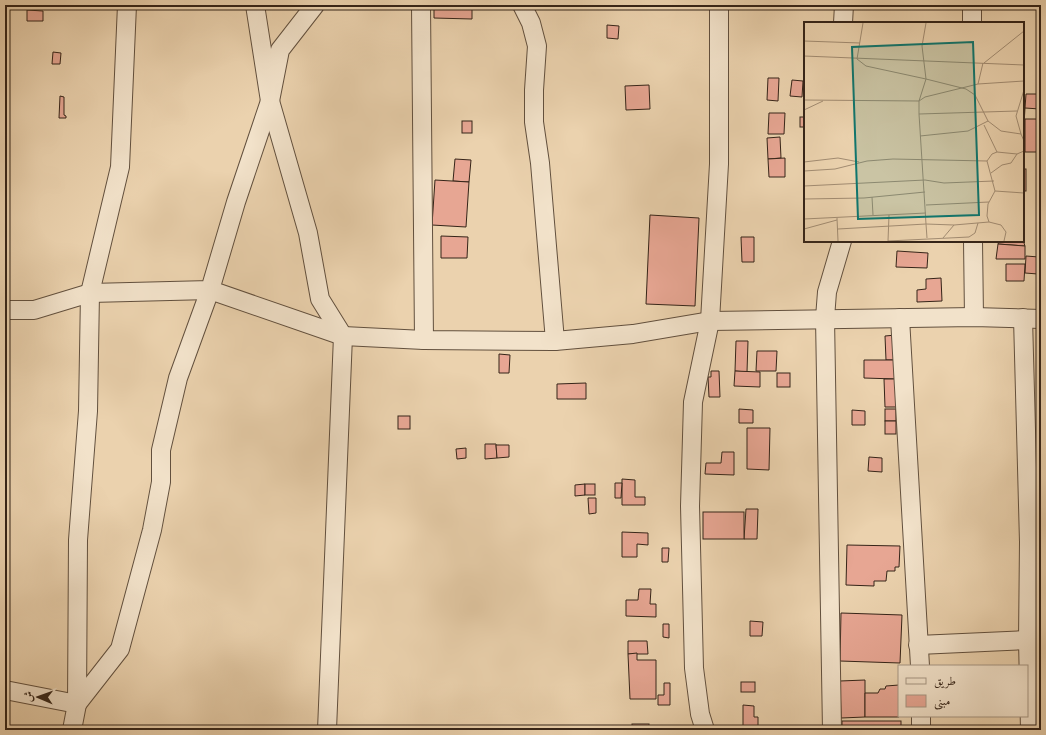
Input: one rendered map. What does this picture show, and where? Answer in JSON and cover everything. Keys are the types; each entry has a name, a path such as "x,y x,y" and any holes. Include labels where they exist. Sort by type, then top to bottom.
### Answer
{"street":[{"path":"72,730 77,704 78,540 88,411 90,293 120,167 127,5"},
{"path":"255,5 270,101 308,233 320,299 343,336 327,730"},
{"path":"77,704 120,649 152,530 160,482 161,450 178,378 210,290 236,202 270,101 280,50 315,5"},
{"path":"421,5 424,340"},
{"path":"522,5 530,23 537,46 534,90 534,122 540,163 556,341"},
{"path":"700,725 694,668 690,506 693,402 710,322 719,164 719,5"},
{"path":"843,22 844,5"},
{"path":"972,5 972,22"},
{"path":"832,730 826,318 827,292 842,242"},
{"path":"973,242 974,317"},
{"path":"5,310 34,310 90,293 210,290 343,336 424,340 556,341 633,334 710,322 826,318 974,317 1032,319 1035,543 1028,640 1030,730"},
{"path":"900,318 920,665"},
{"path":"918,645 1028,640"},
{"path":"5,690 77,704"},
{"path":"920,730 921,717"}],"building":[{"path":"434,5 472,5 472,19 434,18"},
{"path":"27,10 43,11 43,21 27,21"},
{"path":"607,25 619,26 618,39 607,38"},
{"path":"53,52 61,53 60,64 52,64"},
{"path":"1039,62 1041,62 1041,75 1038,75"},
{"path":"768,78 779,78 778,101 767,100"},
{"path":"792,80 803,81 802,97 790,96"},
{"path":"649,85 650,109 626,110 625,86"},
{"path":"1026,94 1041,94 1040,109 1025,108"},
{"path":"60,96 64,97 64,115 66,118 59,118"},
{"path":"769,113 785,113 784,134 768,134"},
{"path":"800,117 804,117 804,127 800,127"},
{"path":"1025,119 1040,119 1040,152 1025,152"},
{"path":"462,121 472,121 472,133 462,133"},
{"path":"780,137 781,158 768,159 767,138"},
{"path":"785,158 785,177 769,177 768,159"},
{"path":"455,159 471,160 469,182 453,181"},
{"path":"1024,169 1026,169 1026,191 1024,191"},
{"path":"435,180 469,182 466,227 432,225"},
{"path":"650,215 699,218 695,306 646,304"},
{"path":"441,236 468,237 467,258 441,258"},
{"path":"741,237 754,237 754,262 742,262"},
{"path":"999,242 1024,242 1025,246 998,244"},
{"path":"998,244 1025,246 1025,259 996,259"},
{"path":"897,251 928,253 927,268 896,267"},
{"path":"1026,256 1039,257 1038,274 1025,273"},
{"path":"1006,264 1025,264 1024,281 1006,281"},
{"path":"941,278 942,301 917,302 917,290 926,289 926,279"},
{"path":"896,335 896,360 886,360 885,336"},
{"path":"736,341 748,341 747,372 735,371"},
{"path":"757,351 777,351 776,371 756,371"},
{"path":"499,354 510,355 509,373 499,373"},
{"path":"864,360 896,360 896,379 864,378"},
{"path":"711,371 719,371 720,397 709,397 708,377 711,377"},
{"path":"735,371 760,372 760,387 734,386"},
{"path":"777,373 790,373 790,387 777,387"},
{"path":"884,379 896,379 897,407 885,407"},
{"path":"586,383 586,399 557,399 557,384"},
{"path":"739,409 753,410 753,423 739,423"},
{"path":"885,409 896,409 896,421 885,421"},
{"path":"852,410 865,411 865,425 852,425"},
{"path":"398,416 410,416 410,429 398,429"},
{"path":"885,421 896,421 896,434 885,434"},
{"path":"747,428 770,428 769,470 747,469"},
{"path":"485,444 496,444 497,458 485,459"},
{"path":"496,445 509,445 509,457 497,458"},
{"path":"466,448 466,458 457,459 456,449"},
{"path":"722,452 734,452 734,475 705,474 706,463 721,463"},
{"path":"869,457 882,458 882,472 868,471"},
{"path":"622,479 635,480 635,497 645,497 645,505 622,505"},
{"path":"615,483 622,483 621,498 615,498"},
{"path":"585,484 585,495 575,496 575,485"},
{"path":"585,484 595,484 595,495 585,495"},
{"path":"588,498 596,498 596,513 589,514"},
{"path":"746,509 758,509 757,539 744,539"},
{"path":"703,512 744,512 744,539 703,539"},
{"path":"622,532 648,533 648,545 637,544 637,557 622,557"},
{"path":"847,545 900,546 899,567 895,567 895,571 887,571 886,581 874,581 874,586 846,585"},
{"path":"662,548 669,548 668,562 662,562"},
{"path":"639,589 651,589 650,604 656,604 656,617 626,616 626,600 638,600"},
{"path":"841,613 902,615 900,663 840,661"},
{"path":"750,621 763,622 762,636 750,636"},
{"path":"663,624 669,624 669,638 663,637"},
{"path":"628,641 647,641 648,654 628,654"},
{"path":"637,653 637,660 656,660 656,699 630,699 628,654"},
{"path":"865,680 865,717 841,718 840,681"},
{"path":"741,682 755,682 755,692 741,692"},
{"path":"664,683 670,683 670,705 658,705 658,695 664,695"},
{"path":"898,685 898,717 865,717 865,693 878,693 880,689 885,689 886,686"},
{"path":"743,705 754,706 754,717 758,717 758,730 743,730"},
{"path":"842,721 901,721 901,730 842,730"},
{"path":"632,724 649,724 649,730 632,730"}]}
